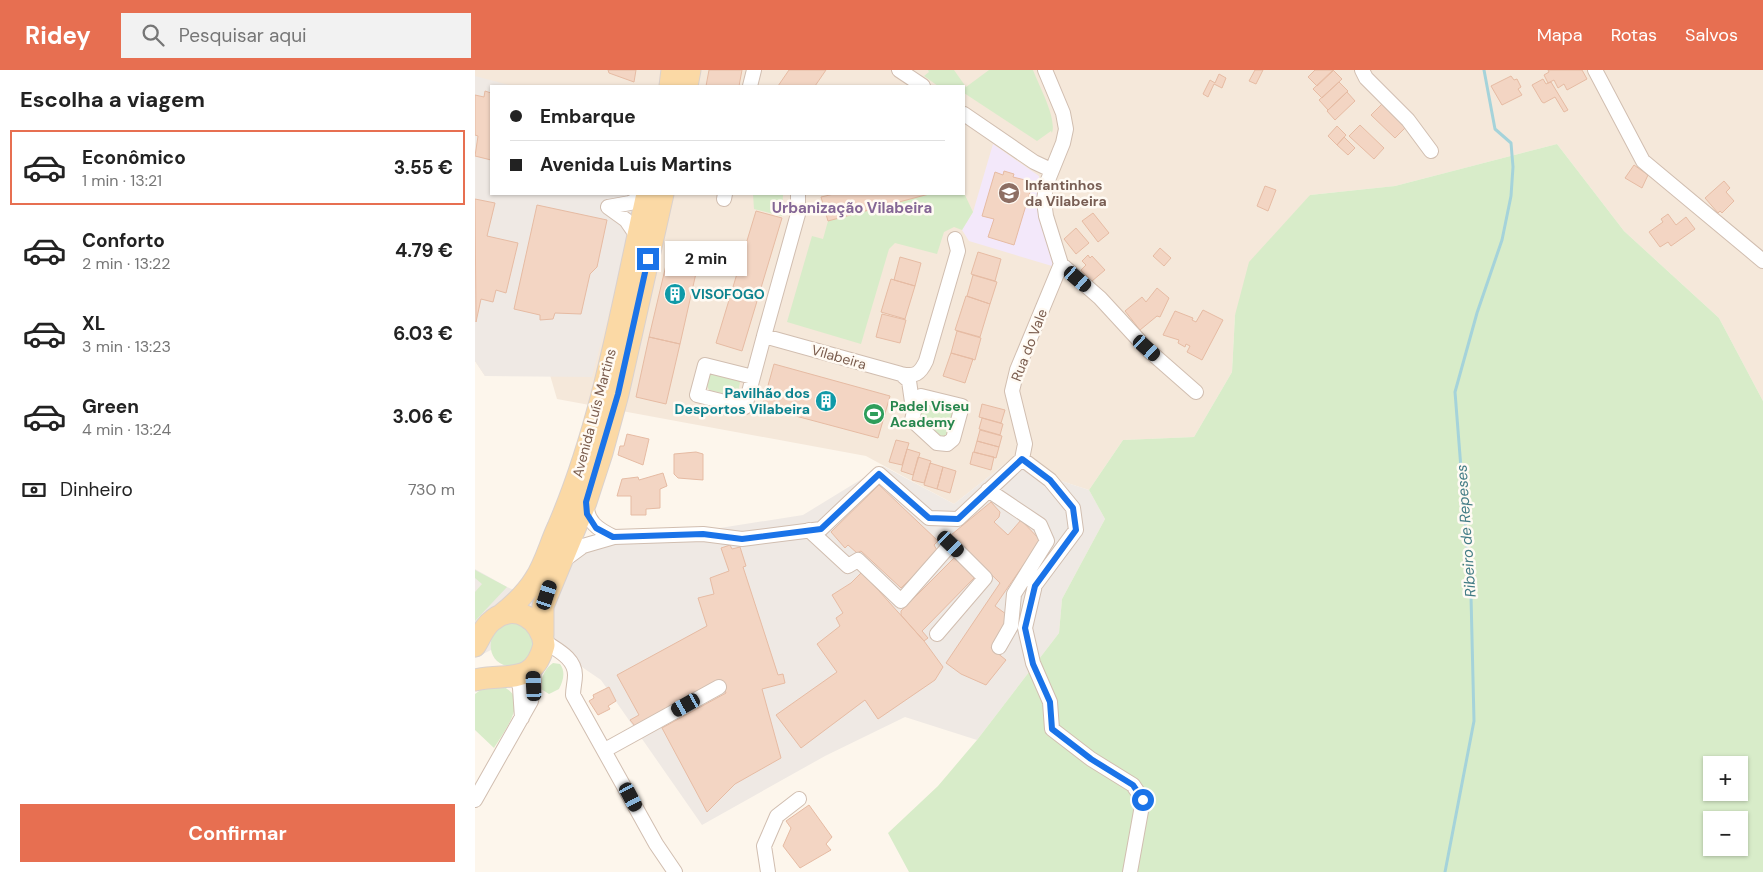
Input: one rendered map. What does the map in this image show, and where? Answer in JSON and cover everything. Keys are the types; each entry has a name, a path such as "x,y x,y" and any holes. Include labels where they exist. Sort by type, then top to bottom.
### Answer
{"main road":[{"path":"670,85 671,70"},
{"path":"687,85 690,70"},
{"path":"475,680 523,672 542,654 543,606 586,502 618,394 652,195"},
{"name":"Avenida Luís Martins","path":"501,615 521,599 536,579 571,496 603,390 637,236 652,195"},
{"path":"523,672 497,673 489,667 483,658 478,641 486,627 501,615 512,613 527,616 538,626 543,638"}],"street":[{"path":"750,85 754,70"},
{"path":"899,70 922,85"},
{"path":"1045,70 1063,113 1066,129 1063,142 1051,170 1044,201 1046,216 1061,264 1100,298 1147,348 1196,392"},
{"path":"1362,70 1366,78 1408,120 1431,151"},
{"path":"1595,70 1643,161 1763,260"},
{"path":"965,115 1034,162 1051,170"},
{"path":"637,236 626,220 608,207 630,203 650,195"},
{"path":"753,378 798,214 798,195"},
{"path":"932,398 923,387 922,370 958,251 955,239"},
{"name":"Rua do Vale","path":"1022,459 1025,444 1012,391 1017,370 1061,264"},
{"name":"Vilabeira","path":"764,336 901,374 916,375 922,370"},
{"path":"901,374 909,381 914,412"},
{"path":"921,396 932,398 962,406 950,442 941,445 912,420 917,399 921,396"},
{"path":"559,564 583,546 613,537 703,534 742,539 821,529 879,474 929,518 958,519 1022,459 1050,480 1073,508 1076,530 1035,586 1025,628 1033,664 1050,702 1052,729 1091,759 1133,785 1143,800 1130,872"},
{"path":"989,490 1040,525 1047,541 1014,594 1011,626 999,647"},
{"path":"586,502 587,514 596,528 613,537"},
{"path":"809,530 848,566 858,560 901,601 951,544 985,578 937,634"},
{"path":"543,638 570,660 575,676 573,695 656,844 675,872"},
{"path":"475,800 531,702 534,686 523,672 554,657 570,660"},
{"path":"605,750 719,687"},
{"path":"768,872 764,846 777,816 799,799"}],"shaded area":[{"path":"475,70 1763,70 1763,401 1719,318 1624,231 1557,144 1395,186 1310,195 1235,315 1232,372 1194,437 1123,440 1089,490 1006,463 954,504 866,456 557,399 550,375 485,376 475,361"},
{"path":"475,76 509,85 490,85 490,195 640,195 592,377 485,376 475,361"},
{"name":"Infantinhos da Vilabeira","path":"993,144 1039,176 1040,210 1054,254 1052,266 969,241 962,230 973,212"},
{"path":"1006,463 1089,490 1105,519 1062,599 1059,633 977,740 905,717 825,756 702,825 601,680 579,665 528,643 497,647 475,658 475,569 507,587 547,603 582,543 701,531 803,515 883,466 954,504"}],"green space":[{"path":"928,70 954,70 965,85 937,85 924,76 929,72"},
{"path":"989,70 1033,70 1047,102 1053,127 1052,133 1051,131 1037,141 965,94 965,86 966,87"},
{"path":"1557,144 1624,231 1719,318 1763,401 1763,872 909,872 888,833 938,786 977,740 1059,633 1062,599 1105,519 1089,490 1123,440 1194,437 1232,372 1235,315 1249,262 1310,195 1395,186"},
{"path":"753,195 783,195 782,216 754,209"},
{"path":"925,195 965,195 973,212 962,230 954,227 944,232 937,254 895,243 889,249 861,344 787,322 812,236 823,239 828,221"},
{"path":"713,373 738,379 740,382 738,393 735,396 709,390 707,386 710,375"},
{"path":"919,402 954,410 946,437 941,437 918,417"},
{"path":"475,570 507,587 475,621 475,592 482,584 475,578"},
{"path":"514,622 527,627 535,647 523,665 507,666 496,660 491,650 491,644 492,638 499,627"},
{"path":"553,663 560,664 563,676 559,689 549,694 541,689 541,681 545,671"},
{"path":"501,686 510,691 514,698 515,706 509,724 494,748 475,730 475,694 483,688"}],"building":[{"path":"608,70 636,70 634,82 609,73"},
{"path":"709,70 742,70 739,85 706,85"},
{"path":"789,70 826,70 816,85 779,85"},
{"path":"1255,70 1263,70 1256,84 1249,81"},
{"path":"1315,70 1334,70 1317,86 1308,77"},
{"path":"1333,70 1342,79 1322,98 1313,89"},
{"path":"1548,70 1582,70 1587,79 1567,90 1564,84 1558,88 1554,80 1548,83 1544,75 1549,72"},
{"path":"1219,74 1226,78 1222,88 1214,84 1208,97 1203,94 1210,80 1215,83"},
{"path":"1511,76 1514,80 1517,79 1521,87 1518,89 1522,95 1502,105 1491,86"},
{"path":"1543,79 1546,84 1551,82 1568,110 1564,112 1555,97 1544,103 1542,102 1532,85"},
{"path":"1339,82 1348,91 1328,110 1319,100"},
{"path":"485,91 490,93 490,160 475,156 478,136 475,135 475,95 484,97"},
{"path":"1347,92 1355,101 1335,120 1327,111"},
{"path":"1383,103 1407,126 1395,138 1371,115"},
{"path":"1360,125 1384,148 1374,159 1349,136"},
{"path":"1337,126 1346,135 1337,145 1328,136"},
{"path":"1344,137 1355,148 1348,155 1337,145"},
{"path":"1634,165 1648,175 1642,188 1625,178"},
{"path":"1004,171 1014,174 1013,177 1033,182 1014,245 988,237 994,219 982,216 995,172 1003,175"},
{"path":"1724,181 1730,188 1726,192 1734,201 1722,213 1720,211 1718,213 1705,198"},
{"path":"1265,186 1276,190 1268,211 1257,206"},
{"path":"830,195 925,195 828,221 821,197"},
{"path":"475,199 495,203 487,236 518,243 506,293 496,290 493,302 481,299 476,322"},
{"path":"537,205 607,220 597,267 590,274 581,314 555,313 553,319 540,320 540,315 514,309"},
{"path":"756,211 782,218 742,351 716,343"},
{"path":"1093,213 1109,233 1098,242 1082,221"},
{"path":"1668,214 1676,225 1686,217 1695,229 1671,246 1668,242 1660,247 1649,232 1663,222 1661,219"},
{"path":"1076,228 1089,243 1076,254 1064,239"},
{"name":"VISOFOGO","path":"671,244 701,251 680,344 649,337"},
{"path":"1160,248 1171,258 1164,266 1153,256"},
{"path":"978,252 1001,259 995,281 971,274"},
{"path":"1088,255 1090,258 1092,256 1105,270 1092,281 1081,270 1086,265 1082,261"},
{"path":"900,257 921,263 915,286 894,280"},
{"path":"973,275 997,282 990,304 967,296"},
{"path":"891,279 915,286 905,319 881,312"},
{"path":"1157,288 1169,298 1160,317 1157,316 1140,330 1125,311 1142,297 1146,302"},
{"path":"966,296 990,304 980,337 955,330"},
{"path":"1203,310 1223,320 1202,360 1187,352 1190,346 1186,344 1185,347 1178,343 1179,340 1163,335 1175,311 1193,318 1192,320 1196,322"},
{"path":"882,314 906,320 900,343 876,337"},
{"path":"957,331 981,338 975,360 951,353"},
{"path":"649,337 680,344 666,404 636,397"},
{"path":"951,353 973,359 965,383 943,376"},
{"name":"Pavilhão dos Desportos Vilabeira","path":"774,364 890,396 878,438 762,407"},
{"path":"982,404 1005,410 1001,423 979,417"},
{"path":"982,418 1003,424 1000,435 979,429"},
{"path":"980,430 1002,436 999,447 977,441"},
{"path":"627,434 649,439 643,465 618,455 620,446 624,446"},
{"path":"896,440 909,443 902,465 889,462"},
{"path":"977,441 999,447 996,458 974,452"},
{"path":"907,449 920,453 913,475 901,471"},
{"path":"696,452 703,454 703,480 678,478 674,474 674,454"},
{"path":"973,452 994,457 991,470 970,464"},
{"path":"918,457 931,461 924,483 912,480"},
{"path":"930,463 943,467 937,489 924,485"},
{"path":"943,467 956,471 950,493 937,489"},
{"path":"663,473 667,486 660,489 660,508 646,509 646,515 631,515 631,496 617,496 622,479 638,477 639,480"},
{"path":"879,485 938,541 934,545 938,552 901,588 861,551 857,553 848,545 845,548 831,532"},
{"path":"991,502 1000,512 999,517 994,522 1008,535 1021,520 1043,543 1024,564 995,606 1010,617 991,648 1006,660 986,685 961,674 946,663 1000,583 951,535"},
{"path":"730,545 732,549 740,547 746,566 743,567 778,675 783,674 785,683 762,689 781,758 735,784 707,812 662,728 726,693 721,681 635,726 630,720 639,715 617,675 707,626 698,598 714,594 710,578 729,571 721,548"},
{"path":"954,558 975,577 922,631 928,638 924,641 901,615 901,611"},
{"path":"862,572 924,641 943,667 935,680 878,719 865,700 801,748 776,715 837,672 817,644 840,626 836,618 843,613 832,595 851,583"},
{"path":"609,687 616,701 608,706 610,709 598,715 589,701 594,698 593,695"},
{"path":"809,805 832,837 826,844 831,850 800,868 783,846 791,828 786,821"}],"waterway":[{"name":"Ribeiro de Repeses","path":"1445,872 1474,721 1471,596 1455,392 1477,313 1502,240 1511,196 1513,167 1511,143 1495,129 1484,70"}],"place":[{"name":"Infantinhos da Vilabeira","path":"1009,193"},
{"name":"VISOFOGO","path":"675,294"},
{"name":"Pavilhão dos Desportos Vilabeira","path":"826,401"},
{"name":"Padel Viseu Academy","path":"874,414"}],"district":[{"name":"Urbanização Vilabeira","path":"852,208"}],"route":[{"path":"648,259 618,394 586,502 587,514 596,528 613,537 703,534 742,539 821,529 879,474 929,518 958,519 1022,459 1050,480 1073,508 1076,530 1035,586 1025,628 1033,664 1050,702 1052,729 1091,759 1133,785 1143,800"}]}
